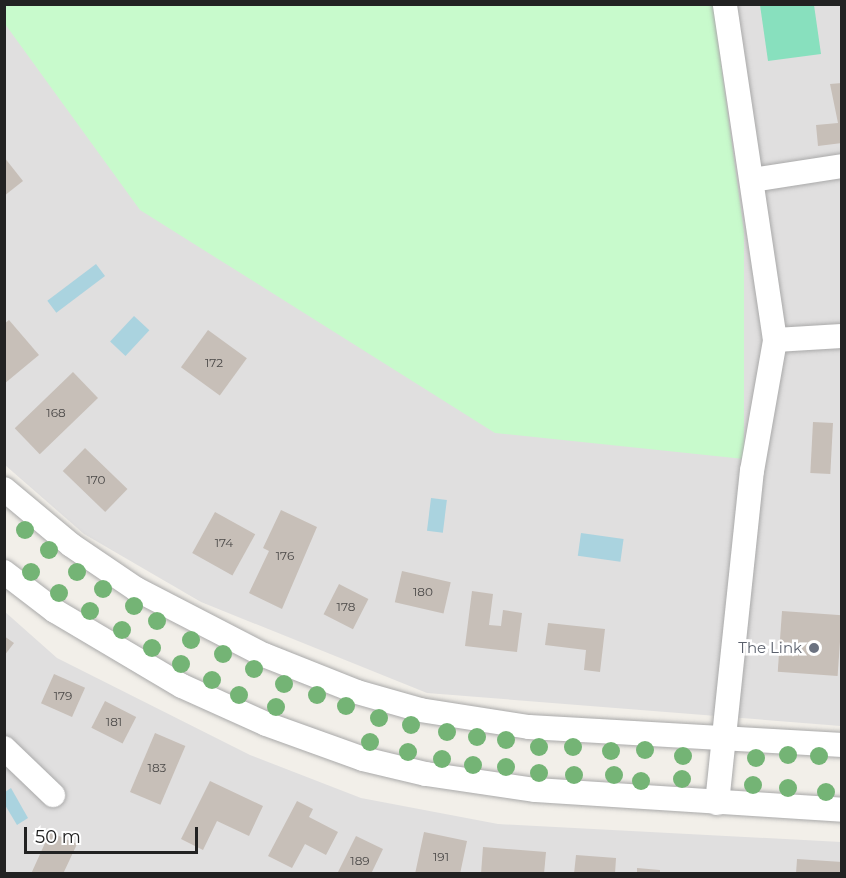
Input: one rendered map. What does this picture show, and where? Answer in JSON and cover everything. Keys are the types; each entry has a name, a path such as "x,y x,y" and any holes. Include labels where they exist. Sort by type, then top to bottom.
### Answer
{"street":[{"path":"717,803 752,471 774,340 725,4"},
{"path":"752,180 842,166"},
{"path":"774,340 842,336"},
{"path":"4,489 71,545 136,589 264,655 357,692 420,711 476,720 724,741 842,746"},
{"path":"4,572 56,611 182,686 266,724 363,759 481,783 717,803 842,810"},
{"path":"4,748 53,795"}],"shaded area":[{"path":"5,5 841,5 841,726 427,693 201,602 84,534 5,465"},
{"path":"4,611 57,658 250,755 361,798 498,824 841,842 841,873 5,873"}],"green space":[{"path":"4,5 713,5 744,232 744,459 495,433 140,210 5,24"},
{"path":"760,5 814,5 821,54 768,61"}],"water":[{"path":"96,264 105,276 56,313 47,301"},
{"path":"134,316 149,330 125,356 110,342"},
{"path":"431,498 447,500 443,533 427,531"},
{"path":"581,533 624,539 620,562 578,556"},
{"path":"11,788 28,818 17,825 5,805 5,792"}],"building":[{"path":"842,83 842,143 818,146 816,125 838,123 830,84"},
{"path":"4,157 23,181 4,196"},
{"path":"9,320 39,355 4,384 4,324"},
{"path":"208,330 247,358 220,395 181,367"},
{"path":"73,372 98,398 40,454 15,428"},
{"path":"813,422 833,423 830,474 810,473"},
{"path":"85,448 127,489 105,512 63,471"},
{"path":"281,510 317,527 282,609 249,593 269,551 263,548"},
{"path":"215,512 255,534 232,575 192,553"},
{"path":"402,571 451,582 444,613 395,602"},
{"path":"339,584 368,599 353,629 324,614"},
{"path":"472,591 493,594 489,625 501,626 503,610 522,613 517,652 465,646"},
{"name":"The Link","path":"782,611 842,615 838,676 778,672"},
{"path":"548,623 605,629 600,672 584,670 586,650 545,645"},
{"path":"4,636 14,643 4,656"},
{"path":"54,674 85,688 72,717 41,703"},
{"path":"105,701 136,717 123,744 91,728"},
{"path":"155,733 185,746 160,805 130,792"},
{"path":"210,781 263,806 249,836 217,821 203,850 181,839"},
{"path":"297,801 313,809 309,817 338,832 326,855 305,844 292,868 268,856"},
{"path":"50,832 77,844 63,874 31,874"},
{"path":"424,832 467,841 460,874 415,874"},
{"path":"356,836 383,849 371,874 337,874"},
{"path":"483,847 546,852 544,874 481,874"},
{"path":"576,855 616,858 615,874 574,874"},
{"path":"797,859 842,862 842,874 796,874"},
{"path":"637,868 660,870 660,874 637,874"}],"place":[{"name":"The Link","path":"814,648"}]}
